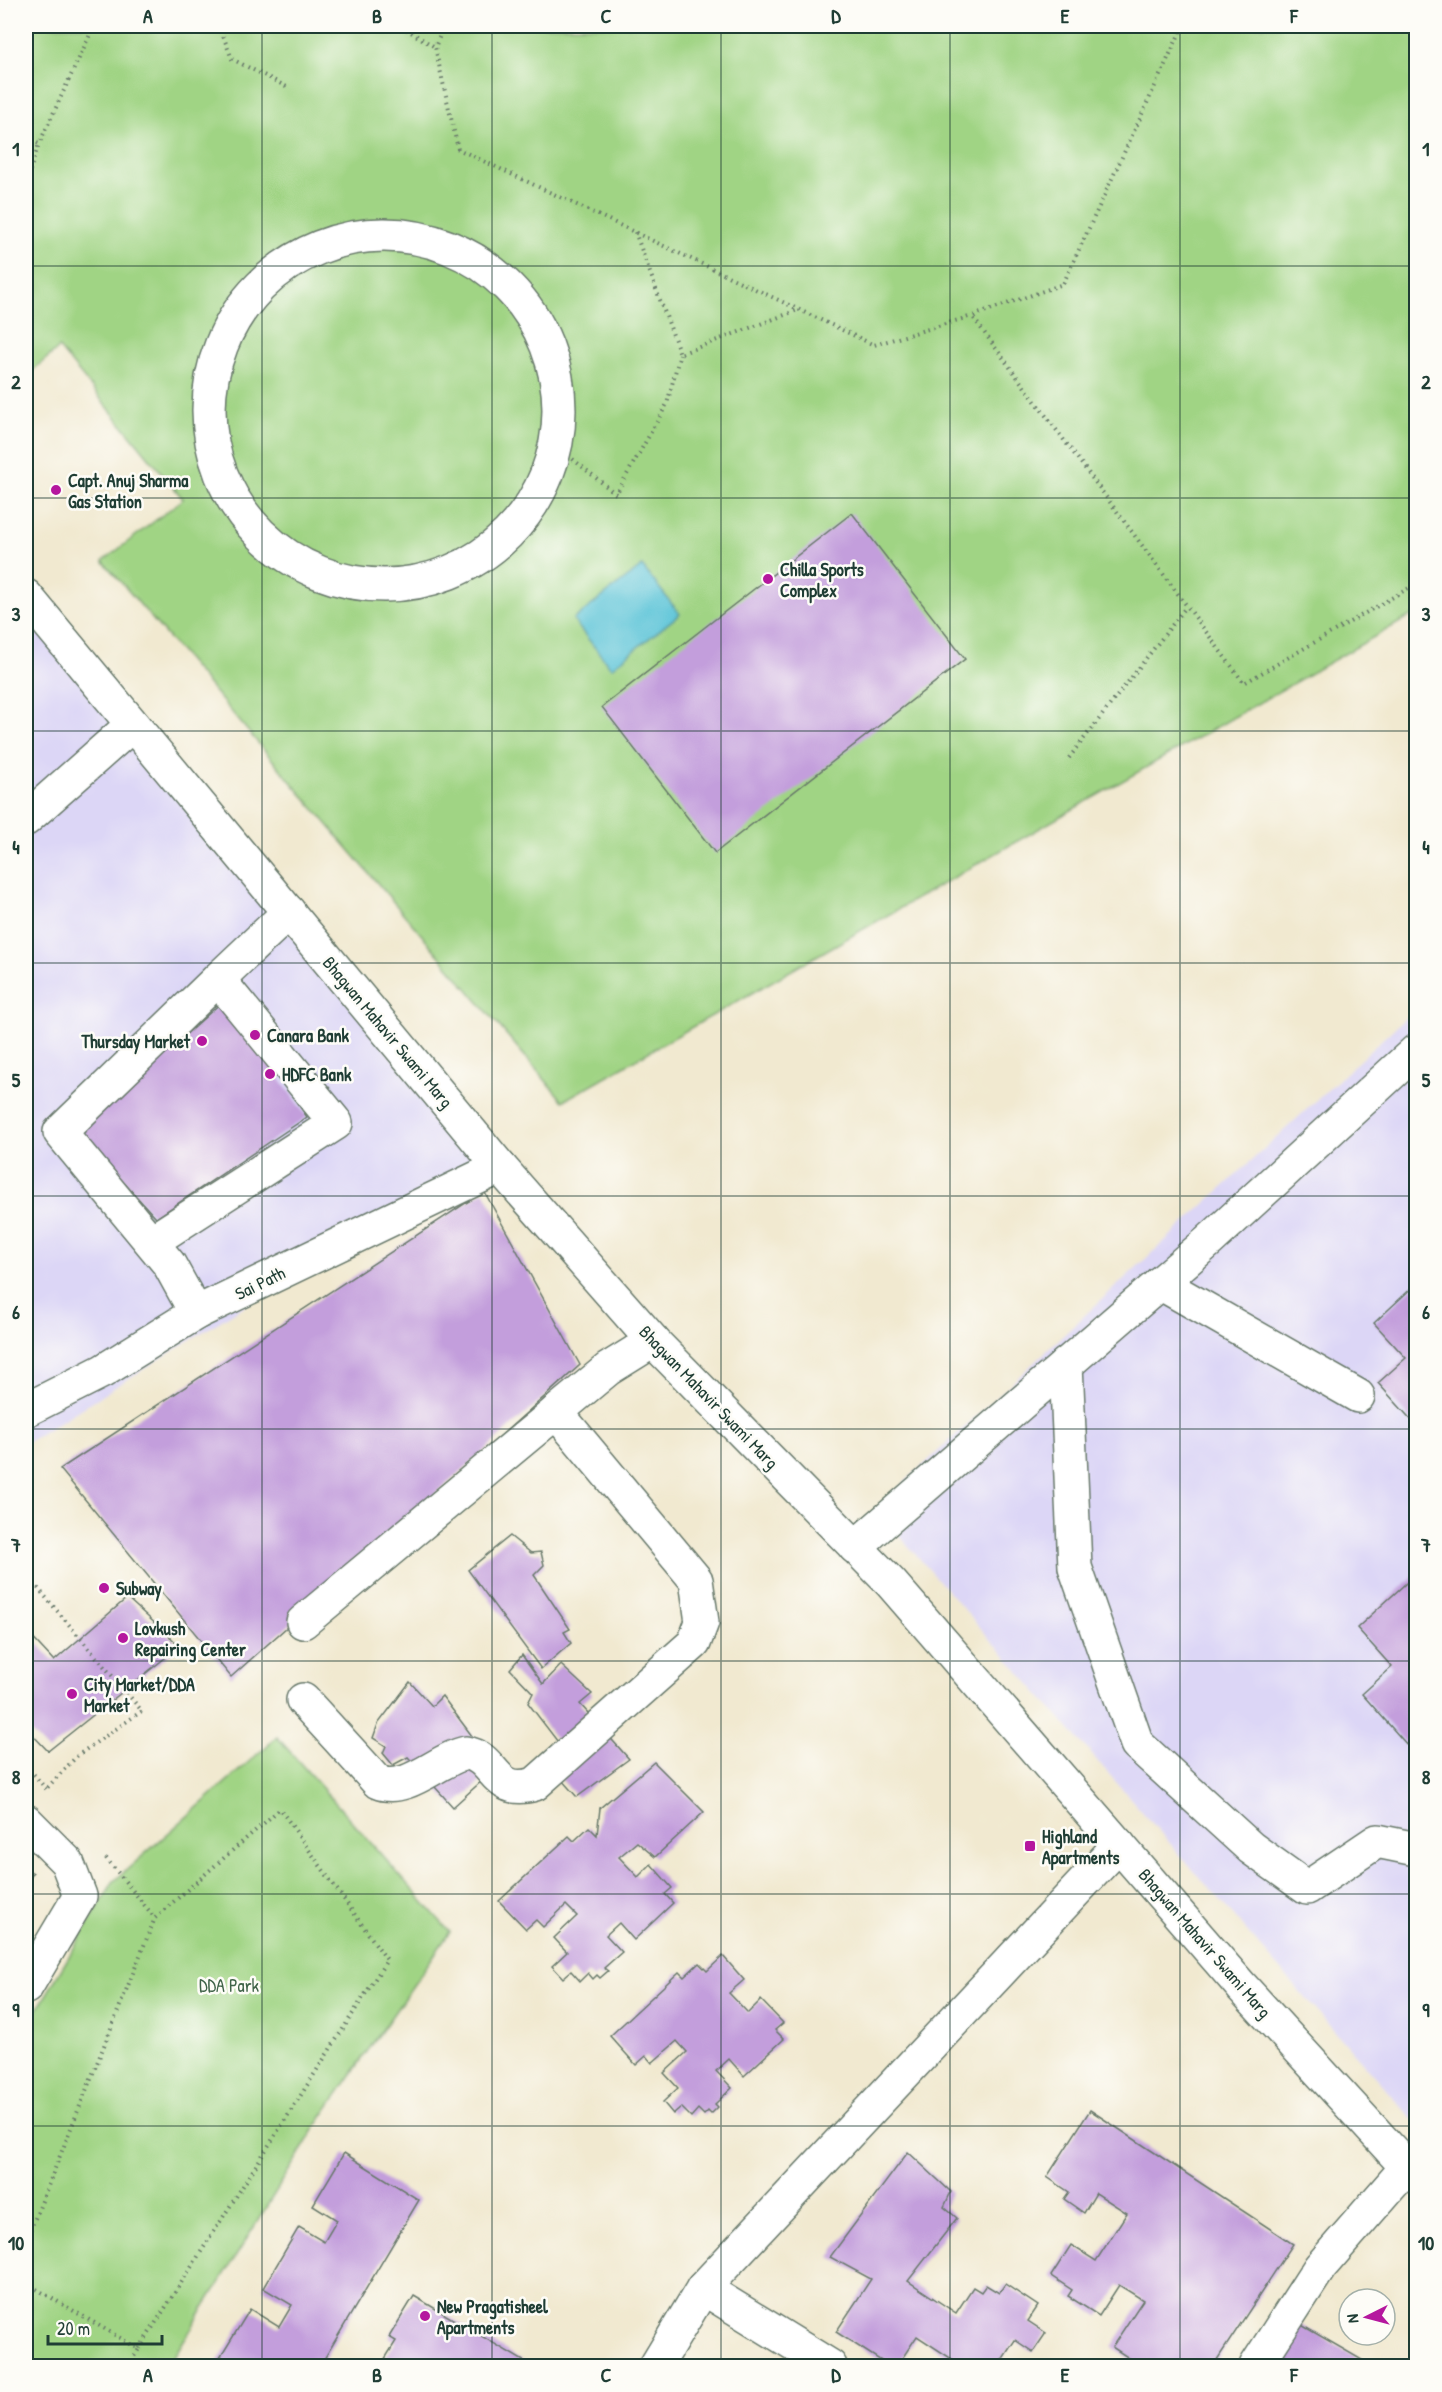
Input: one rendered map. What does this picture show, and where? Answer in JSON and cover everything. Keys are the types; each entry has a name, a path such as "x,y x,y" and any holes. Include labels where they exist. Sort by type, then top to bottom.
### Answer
{"street":[{"path":"384,235 418,238 440,244 481,264 499,278 522,303 545,343 555,376 558,408 554,444 544,478 528,507 500,540 480,556 459,568 417,582 383,585 350,582 315,571 286,555 268,542 238,507 222,477 213,444 209,409 212,375 222,342 232,322 252,294 287,264 317,248 350,238 384,235"},
{"name":"Bhagwan Mahavir Swami Marg","path":"26,596 500,1167 653,1341 891,1583 1242,1987 1412,2172"},
{"path":"26,819 132,724"},
{"path":"196,1313 169,1264 60,1132 289,912"},
{"path":"150,1242 336,1123 219,979"},
{"path":"855,1546 1160,1283 1416,1051"},
{"name":"Sai Path","path":"26,1410 104,1371 196,1313 500,1167"},
{"path":"1160,1283 1358,1396"},
{"path":"303,1622 608,1369 653,1341"},
{"path":"1066,1364 1075,1567 1137,1744 1251,1848 1307,1888 1377,1840 1416,1849"},
{"path":"303,1700 378,1782 385,1785 400,1783 466,1753 476,1755 503,1783 513,1788 523,1787 534,1784 694,1643 702,1622 696,1580 556,1412"},
{"path":"26,1821 67,1862 80,1896 26,1987"},
{"path":"656,2367 704,2288 1119,1845"},
{"path":"1256,2367 1320,2267 1412,2172"},
{"path":"704,2288 830,2367"}],"path":[{"path":"26,182 39,144 94,26"},
{"path":"226,26 222,33 232,59 289,88"},
{"path":"400,26 435,47"},
{"path":"444,26 435,47 458,148 873,345 972,316 1064,284 1183,26"},
{"path":"26,138 39,144"},
{"path":"554,444 616,494 667,404 680,354 635,232"},
{"path":"680,354 799,310"},
{"path":"972,316 1244,683 1416,584"},
{"path":"1069,758 1186,606"},
{"path":"26,1574 142,1711 78,1755 46,1788"},
{"path":"26,2241 155,1918 280,1809 387,1960 128,2367"},
{"path":"26,2283 139,2349"}],"shaded area":[{"name":"Thursday Market","path":"26,614 477,1160 26,1443"},
{"path":"1416,1008 1416,2117 1413,2120 876,1509"}],"green space":[{"name":"Chilla Sports Complex","path":"26,26 1416,26 1416,613 563,1101 103,561 183,499 59,348 26,376"},
{"name":"DDA Park","path":"277,1737 450,1932 322,2117 168,2366 26,2366 26,2029 113,1882"}],"water":[{"path":"642,566 680,614 611,668 573,620"}],"building":[{"path":"852,513 965,659 715,853 602,707"},
{"path":"224,1000 307,1117 156,1218 78,1132"},
{"path":"484,1191 580,1365 231,1677 60,1469"},
{"path":"1416,1284 1416,1425 1378,1383 1406,1358 1374,1323"},
{"path":"510,1536 531,1553 541,1552 544,1565 534,1575 570,1629 564,1632 571,1643 541,1669 468,1570"},
{"path":"1416,1574 1416,1755 1362,1694 1392,1667 1357,1628"},
{"name":"City Market/DDA Market","path":"127,1598 180,1646 48,1751 26,1728 26,1631 54,1661"},
{"path":"522,1655 543,1684 561,1665 592,1694 580,1704 629,1759 577,1797 560,1778 571,1759 528,1703 533,1693 510,1669"},
{"path":"410,1682 432,1706 442,1696 496,1768 453,1807 408,1757 393,1765 383,1753 386,1746 373,1738 378,1724"},
{"path":"654,1762 704,1812 655,1857 637,1842 619,1857 638,1877 651,1864 672,1888 665,1894 673,1903 634,1940 619,1923 606,1935 622,1952 604,1968 608,1971 600,1978 597,1975 593,1979 588,1973 580,1981 571,1971 563,1978 552,1966 567,1952 554,1938 577,1916 566,1905 543,1927 536,1920 526,1929 499,1901 569,1836 574,1841 589,1827 597,1835 600,1808"},
{"path":"26,1868 33,1873 26,1885"},
{"path":"723,1956 744,1980 729,1993 748,2013 761,2000 783,2023 775,2030 784,2039 744,2076 729,2059 716,2071 732,2088 715,2104 718,2107 711,2114 708,2111 704,2115 698,2109 691,2117 681,2107 673,2114 663,2102 678,2088 664,2073 687,2052 677,2041 652,2063 646,2056 636,2065 610,2036 679,1972 684,1977 699,1963 707,1971"},
{"path":"1090,2110 1293,2244 1213,2366 1141,2366 1112,2347 1143,2300 1119,2285 1099,2316 1068,2296 1072,2290 1051,2276 1071,2245 1096,2261 1127,2213 1096,2193 1084,2213 1064,2199 1069,2192 1047,2177"},
{"path":"908,2152 951,2192 944,2207 957,2218 908,2281 956,2313 973,2287 981,2292 986,2285 999,2293 1005,2284 1038,2306 1028,2321 1046,2333 1033,2352 1015,2340 998,2366 951,2366 955,2361 917,2336 897,2366 889,2366 836,2332 871,2279 830,2257"},
{"path":"344,2153 419,2200 320,2366 215,2366 250,2309 279,2327 292,2305 263,2288 299,2227 324,2242 337,2220 313,2205"},
{"name":"New Pragatisheel Apartments","path":"414,2296 532,2366 390,2366 383,2362 396,2341 389,2337"},
{"path":"1291,2319 1369,2364 1368,2366 1263,2366"}],"place":[{"name":"Capt. Anuj Sharma Gas Station","path":"56,490"},
{"name":"Chilla Sports Complex","path":"768,579"},
{"name":"Canara Bank","path":"255,1035"},
{"name":"Thursday Market","path":"202,1041"},
{"name":"HDFC Bank","path":"270,1074"},
{"name":"Subway","path":"104,1588"},
{"name":"Lovkush Repairing Center","path":"123,1638"},
{"name":"City Market/DDA Market","path":"72,1694"},
{"name":"Highland Apartments","path":"1030,1846"},
{"name":"New Pragatisheel Apartments","path":"425,2316"}]}
